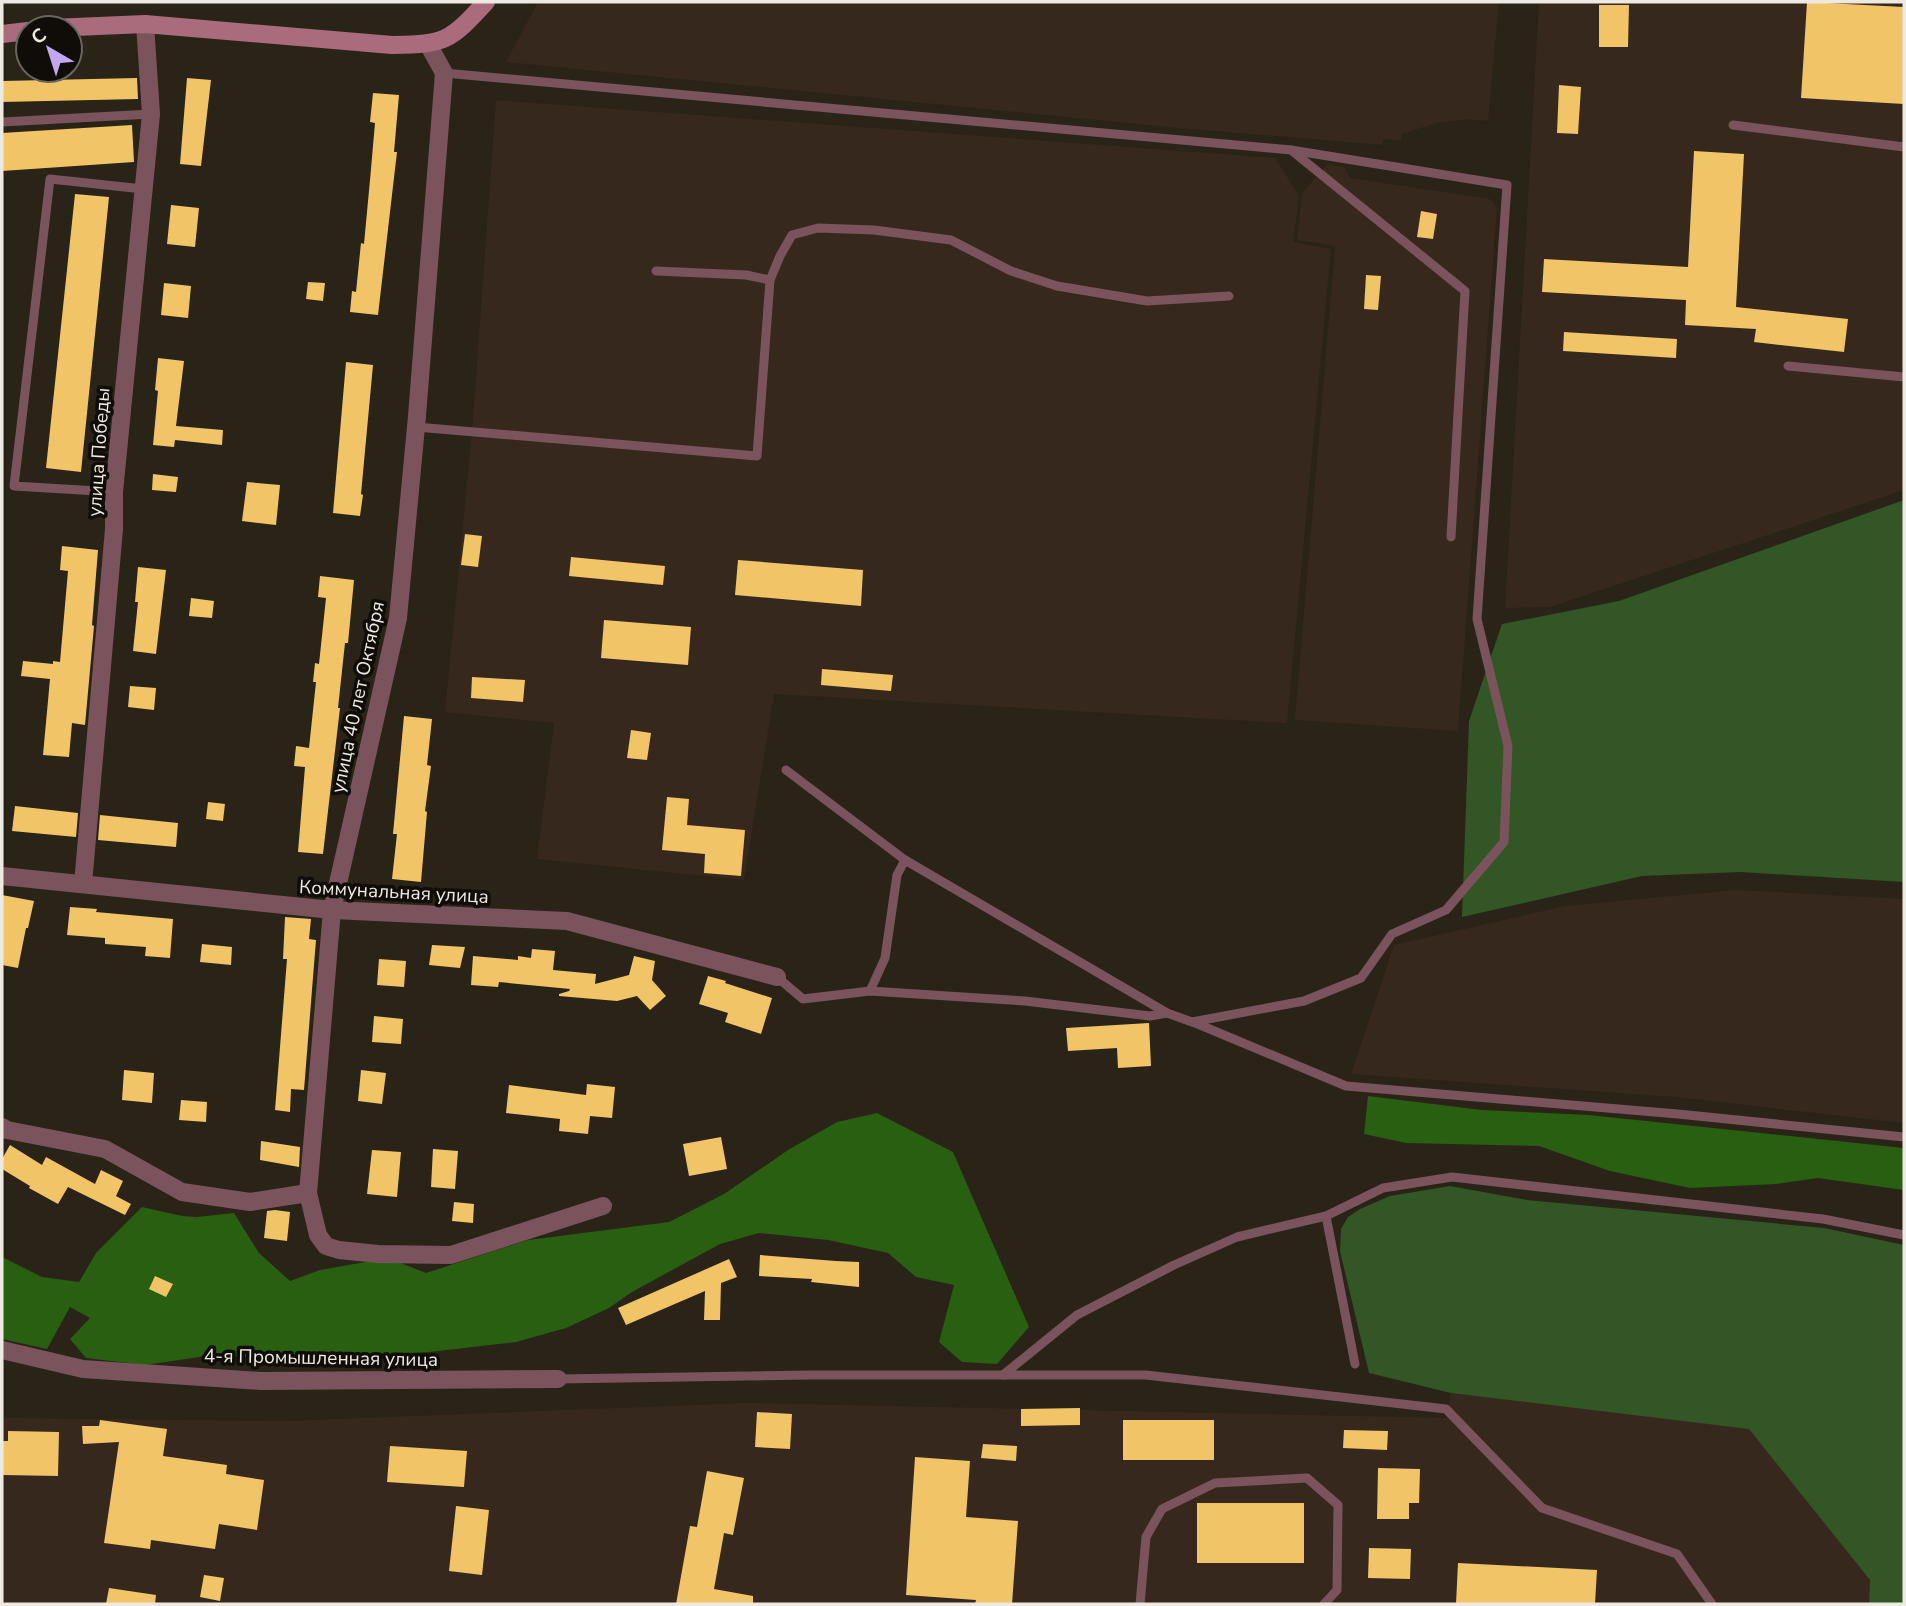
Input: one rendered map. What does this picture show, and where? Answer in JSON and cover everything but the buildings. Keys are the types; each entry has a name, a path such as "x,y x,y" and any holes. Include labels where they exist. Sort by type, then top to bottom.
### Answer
{"main road":[{"path":"84,27 145,24 381,44 428,44 445,40 459,30 486,2"}],"street":[{"name":"улица Победы","path":"83,884 114,530 114,492 151,114 145,24"},
{"path":"428,44 444,73"},
{"name":"улица 40 лет Октября","path":"444,73 398,618 332,910 308,1193 318,1235 326,1246 378,1254 451,1255 603,1206"},
{"name":"Коммунальная улица","path":"2,876 332,910 567,921 777,977"},
{"path":"2,1127 106,1149 183,1192 250,1202 308,1193"},
{"name":"4-я Промышленная улица","path":"2,1350 83,1369 261,1381 558,1379"}],"lane":[{"path":"444,73 1291,150 1507,185 1478,619 1508,746 1504,842 1446,910 1392,934 1361,978 1304,1001 1192,1022"},
{"path":"2,122 151,114"},
{"path":"1733,125 1904,147"},
{"path":"1291,150 1465,291 1451,537"},
{"path":"114,492 15,486 50,179 143,189"},
{"path":"416,427 757,456 770,280 792,235 818,228 874,230 951,240 1011,271 1058,286 1147,301 1229,296"},
{"path":"656,271 746,275 770,280"},
{"path":"1788,366 1904,377"},
{"path":"786,769 905,860 1167,1013 1346,1086 1678,1114 1904,1137"},
{"path":"870,991 885,958 897,875 905,860"},
{"path":"777,977 803,999 870,991 1025,1001 1150,1016 1167,1013"},
{"path":"1003,1375 1077,1315 1174,1265 1237,1237 1326,1216 1383,1188 1452,1177 1823,1219 1904,1235"},
{"path":"1326,1216 1355,1364"},
{"path":"558,1379 810,1375 1146,1375 1446,1409 1542,1508 1677,1554 1712,1604"},
{"path":"1140,1604 1146,1537 1163,1509 1214,1483 1307,1478 1338,1505 1337,1590 1324,1604"}],"shaded area":[{"path":"538,2 1499,2 1488,121 1468,119 1436,123 1402,134 1401,141 1383,139 1383,145 1179,128 506,62"},
{"path":"1539,2 1904,2 1904,490 1550,607 1505,608"},
{"path":"496,100 1275,158 1299,196 1293,242 1331,249 1287,723 774,694 744,880 537,859 554,723 445,712 472,432"},
{"path":"1328,164 1344,167 1350,178 1490,199 1497,208 1458,731 1295,720 1335,246 1297,240 1302,193"},
{"path":"1736,890 1904,899 1904,1123 1676,1097 1351,1074 1394,945 1565,906"},
{"path":"1451,1393 1750,1428 1870,1580 1869,1604 2,1604 2,1418 288,1421 747,1403 1446,1418"}],"green space":[{"path":"1904,500 1904,882 1741,872 1642,876 1462,917 1469,721 1502,624 1619,601"},
{"path":"1368,1096 1482,1110 1589,1115 1904,1148 1904,1190 1818,1178 1776,1184 1690,1188 1610,1171 1539,1146 1406,1143 1364,1134"},
{"path":"877,1113 953,1152 1029,1327 997,1364 962,1362 939,1342 954,1285 916,1277 888,1253 828,1240 759,1233 720,1244 632,1292 609,1308 566,1328 516,1342 429,1352 301,1358 206,1356 145,1365 86,1358 70,1339 90,1318 70,1307 47,1349 2,1339 2,1253 4,1258 42,1277 79,1282 96,1253 142,1207 197,1217 234,1213 259,1253 290,1281 320,1270 388,1258 426,1273 528,1240 669,1222 724,1194 788,1150 837,1122"},
{"path":"1450,1186 1527,1200 1824,1228 1904,1245 1904,1604 1869,1604 1870,1580 1749,1429 1451,1393 1369,1373 1340,1251 1341,1229 1348,1217 1390,1196"}]}
